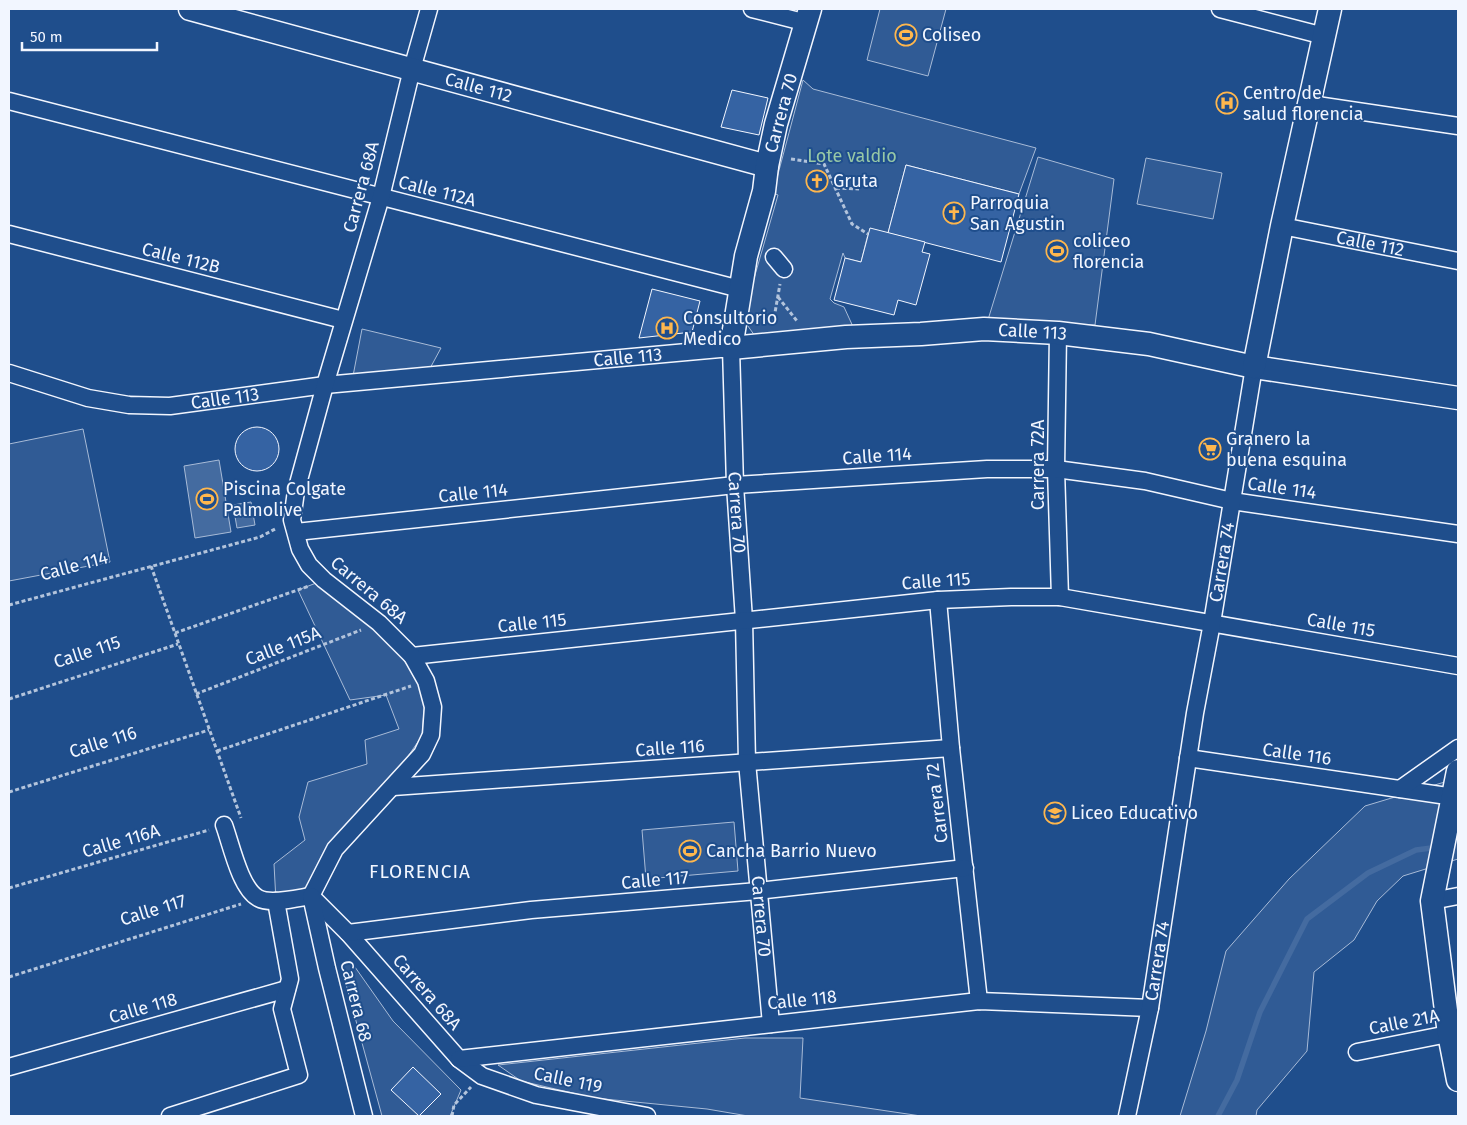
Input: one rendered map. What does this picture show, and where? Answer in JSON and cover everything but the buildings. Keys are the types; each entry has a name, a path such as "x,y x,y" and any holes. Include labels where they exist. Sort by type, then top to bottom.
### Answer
{"street":[{"name":"Calle 112","path":"190,9 767,166"},
{"name":"Carrera 68A","path":"429,9 380,197 343,320 296,491 294,526 300,549 309,565 324,580 379,623 412,656 426,681 433,707 431,735 422,754 335,849 311,896 348,933 459,1059 482,1076"},
{"path":"752,9 808,16"},
{"path":"1220,9 1324,36"},
{"name":"Carrera 74","path":"1127,1116 1150,1008 1195,713 1212,623 1254,367 1282,226 1330,9"},
{"name":"Carrera 70","path":"772,1024 747,762 744,620 735,485 730,348 746,256 764,191 776,124 808,16"},
{"name":"Calle 112A","path":"9,101 740,289"},
{"path":"1310,104 1458,126"},
{"name":"Calle 112","path":"1282,226 1458,261"},
{"name":"Calle 112B","path":"9,234 343,320"},
{"name":"Calle 113","path":"9,373 88,398 129,405 170,406 325,385 846,337 984,329 1058,333 1149,344 1254,367 1458,398"},
{"name":"Carrera 72A","path":"1058,333 1056,469 1060,597"},
{"name":"Calle 114","path":"294,526 735,485 987,469 1056,469 1145,481 1232,501 1458,534"},
{"name":"Calle 115","path":"412,656 938,600 1060,597 1458,666"},
{"name":"Carrera 72","path":"938,600 951,748 966,868 979,1000"},
{"name":"Calle 116","path":"393,787 951,748"},
{"path":"1400,789 1458,748"},
{"name":"Calle 116","path":"1188,758 1454,797"},
{"path":"1458,771 1432,901 1453,1033 1458,1080"},
{"path":"224,825 245,886 258,898 276,901 311,896"},
{"name":"Calle 117","path":"348,933 531,910 758,891 966,868"},
{"name":"Carrera 68","path":"311,896 364,1116"},
{"path":"1432,901 1458,896"},
{"path":"170,1116 299,1076 282,1008 290,979 276,901"},
{"name":"Calle 118","path":"9,1067 287,989"},
{"name":"Calle 118","path":"459,1059 979,1000 1150,1008"},
{"name":"Calle 21A","path":"1357,1052 1453,1033"},
{"name":"Calle 119","path":"482,1076 536,1095 647,1116"}],"path":[{"path":"791,159 824,164 852,224 868,234"},
{"path":"836,188 859,189"},
{"path":"772,330 778,296 779,263"},
{"path":"778,296 802,328"},
{"name":"Calle 114","path":"9,605 260,537 294,526"},
{"path":"151,566 217,751 426,681"},
{"path":"174,633 324,580"},
{"name":"Calle 115A","path":"196,694 379,623"},
{"name":"Calle 115","path":"9,699 178,644"},
{"name":"Calle 116","path":"9,792 209,730"},
{"name":"Calle 116A","path":"9,888 242,820 217,751"},
{"name":"Calle 117","path":"9,977 258,898"},
{"path":"452,1116 454,1105 482,1076"}],"shaded area":[{"name":"Coliseo","path":"880,9 946,9 928,76 867,60"},
{"name":"Lote valdio","path":"803,80 813,89 1036,148 1019,194 906,165 888,233 868,234 861,262 845,258 843,253 830,299 844,307 855,331 755,336 745,322 751,289 778,195 773,193"},
{"name":"coliceo florencia","path":"1038,157 1114,179 1095,325 987,323"},
{"path":"1146,158 1222,173 1213,219 1137,204"},
{"path":"362,329 441,348 428,372 353,376"},
{"path":"83,429 110,562 9,581 9,444"},
{"name":"Piscina Colgate Palmolive","path":"219,460 231,532 195,538 184,466"},
{"path":"251,502 255,525 237,528 233,505"},
{"path":"324,580 408,662 425,698 422,736 311,896 276,901 274,864 305,840 299,817 308,782 367,764 365,740 399,729 386,695 350,700 298,590"},
{"path":"1458,778 1458,859 1403,876 1377,901 1354,940 1314,972 1307,1051 1257,1110 1256,1116 1180,1116 1206,1031 1226,951 1289,879 1365,806"},
{"name":"Cancha Barrio Nuevo","path":"734,822 738,871 646,879 642,830"},
{"path":"350,960 393,1021 461,1090 450,1116 382,1116 341,966"},
{"path":"745,1038 803,1038 800,1098 921,1116 748,1116 707,1109 594,1098 521,1081 498,1065"}],"waterway":[{"path":"1218,1116 1237,1080 1260,1012 1307,919 1368,873 1416,850 1439,847"}],"place":[{"name":"Coliseo","path":"906,35"},
{"name":"Centro de salud florencia","path":"1227,103"},
{"name":"Gruta","path":"817,181"},
{"name":"Parroquia San Agustin","path":"954,213"},
{"name":"coliceo florencia","path":"1057,251"},
{"name":"Consultorio Medico","path":"667,328"},
{"name":"Granero la buena esquina","path":"1210,449"},
{"name":"Piscina Colgate Palmolive","path":"207,499"},
{"name":"Liceo Educativo","path":"1055,813"},
{"name":"Cancha Barrio Nuevo","path":"690,851"}],"district":[{"name":"FLORENCIA","path":"420,871"}]}
